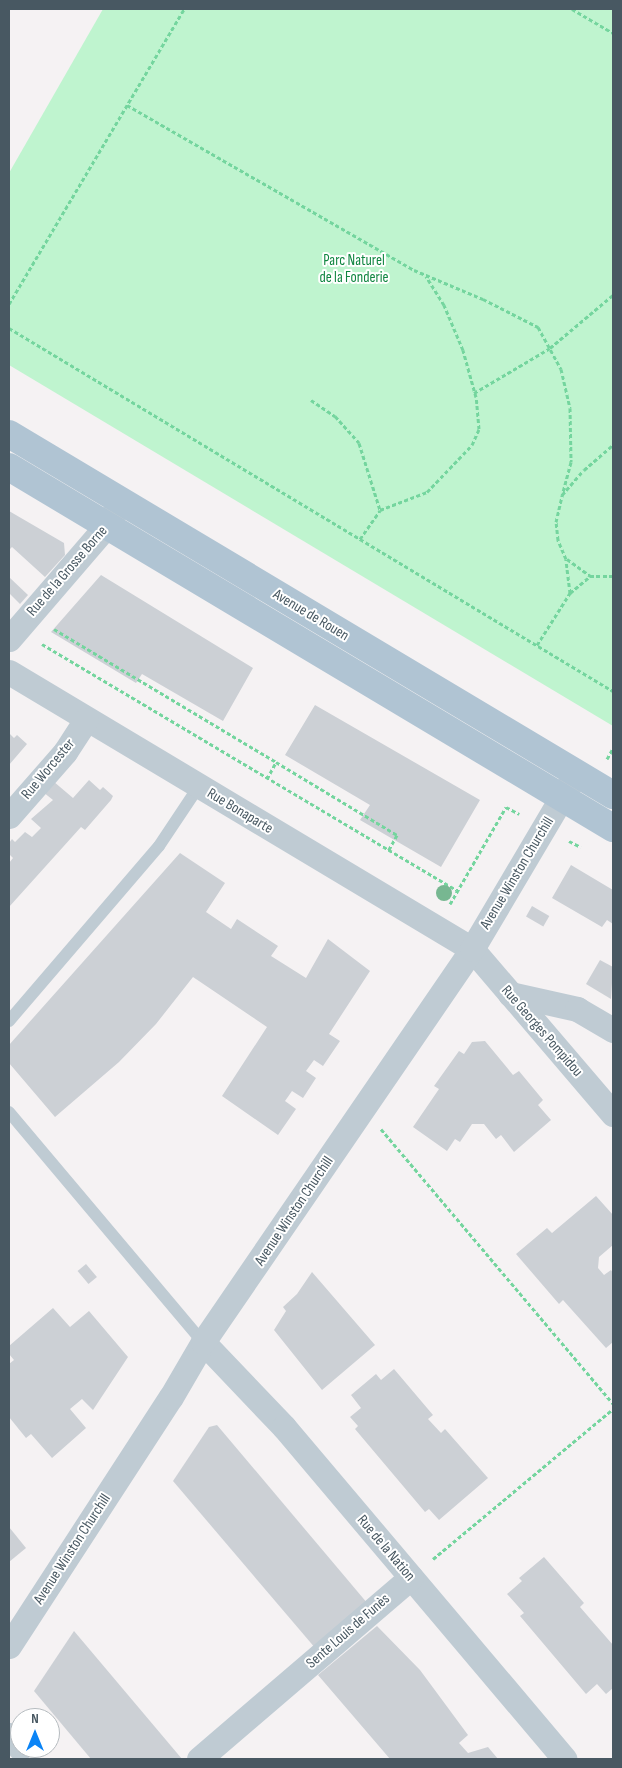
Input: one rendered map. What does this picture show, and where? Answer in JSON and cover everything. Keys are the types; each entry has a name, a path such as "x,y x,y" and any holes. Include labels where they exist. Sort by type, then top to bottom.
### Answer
{"main road":[{"name":"Avenue de Rouen","path":"9,434 613,795"},
{"name":"Avenue de Rouen","path":"9,466 613,828"}],"street":[{"name":"Rue de la Grosse Borne","path":"9,639 107,525 122,501"},
{"name":"Rue Bonaparte","path":"9,672 86,720 472,949"},
{"name":"Rue Worcester","path":"9,816 64,752 86,720"},
{"name":"Avenue Winston Churchill","path":"9,1646 171,1397 203,1342 472,949 576,773"},
{"name":"Rue Georges Pompidou","path":"472,949 613,1114"},
{"path":"510,994 577,1009 613,1030"},
{"name":"Rue de la Nation","path":"203,1342 284,1427 564,1759"},
{"name":"Sente Louis de Funès","path":"199,1759 411,1577"}],"lane":[{"path":"9,1021 159,846 199,786"},
{"path":"9,1112 203,1342"}],"path":[{"path":"9,304 184,9"},
{"path":"572,9 613,34"},
{"path":"127,106 425,275 538,327 561,369 570,408 571,462 556,522 558,540 566,558 570,593"},
{"path":"360,539 380,510 427,492 472,445 479,429 474,393 463,350 444,305 425,275"},
{"path":"474,393 550,348 613,295"},
{"path":"9,328 613,691"},
{"path":"311,400 335,416 359,443 380,510"},
{"path":"562,495 584,470 613,445"},
{"path":"566,558 590,576 613,576"},
{"path":"537,645 570,593 590,576"},
{"path":"46,625 397,836 388,851"},
{"path":"37,641 456,890"},
{"path":"268,779 276,762"},
{"path":"366,1106 379,1127 613,1404"},
{"path":"411,1577 613,1409"}],"green space":[{"name":"Parc Naturel de la Fonderie","path":"103,9 613,9 613,726 9,365 9,173"}],"building":[{"path":"9,511 64,543 65,555 45,577 12,547 9,550"},
{"path":"101,575 253,668 223,721 142,674 136,683 51,632"},
{"path":"9,577 28,595 20,604 9,593"},
{"path":"315,705 480,800 441,867 360,820 370,805 285,755"},
{"path":"9,733 14,738 17,735 27,744 9,765"},
{"path":"89,780 100,790 103,787 113,796 111,800 85,830 81,827 9,907 9,863 13,858 9,854 9,843 12,839 15,842 25,832 32,837 41,828 31,819 53,800 43,792 53,781 73,798"},
{"path":"180,853 225,883 206,912 231,929 237,919 278,946 271,956 306,978 328,939 370,971 329,1034 340,1041 323,1066 314,1060 306,1071 316,1078 303,1098 292,1091 285,1101 296,1109 278,1135 222,1096 267,1027 193,977 156,1024 119,1062 55,1117 9,1063 9,1045"},
{"path":"571,865 613,890 613,924 607,920 602,927 552,898"},
{"path":"532,906 549,916 543,926 526,916"},
{"path":"600,960 613,967 611,999 586,984"},
{"path":"485,1041 513,1075 519,1071 543,1100 538,1105 551,1120 514,1152 501,1135 496,1139 484,1124 472,1124 460,1142 455,1139 447,1151 413,1127 439,1089 434,1086 459,1051 464,1054 472,1042"},
{"path":"596,1196 613,1215 613,1245 599,1257 598,1268 604,1275 611,1270 613,1273 613,1342 606,1348 563,1300 559,1304 516,1254 547,1228 552,1233"},
{"path":"86,1264 97,1277 89,1284 78,1271"},
{"path":"312,1272 375,1345 322,1390 274,1330 286,1311 283,1307 297,1294"},
{"path":"53,1308 70,1327 89,1311 128,1357 93,1410 82,1399 70,1409 86,1428 52,1458 31,1434 26,1438 9,1417 9,1364 14,1360 9,1354 9,1346"},
{"path":"394,1369 433,1415 428,1419 441,1433 445,1429 488,1478 439,1520 429,1509 425,1512 355,1429 358,1426 350,1417 361,1408 351,1395 376,1374 381,1380"},
{"path":"217,1425 368,1604 316,1649 173,1481 209,1427"},
{"path":"9,1527 26,1548 9,1562"},
{"path":"544,1557 584,1603 580,1607 613,1645 613,1688 606,1694 597,1684 586,1694 520,1616 524,1613 507,1594 522,1581 519,1578"},
{"path":"377,1626 420,1670 468,1735 459,1743 468,1753 488,1747 498,1759 390,1759 318,1675"},
{"path":"74,1631 182,1759 91,1759 60,1722 60,1708 48,1708 34,1691"}]}
